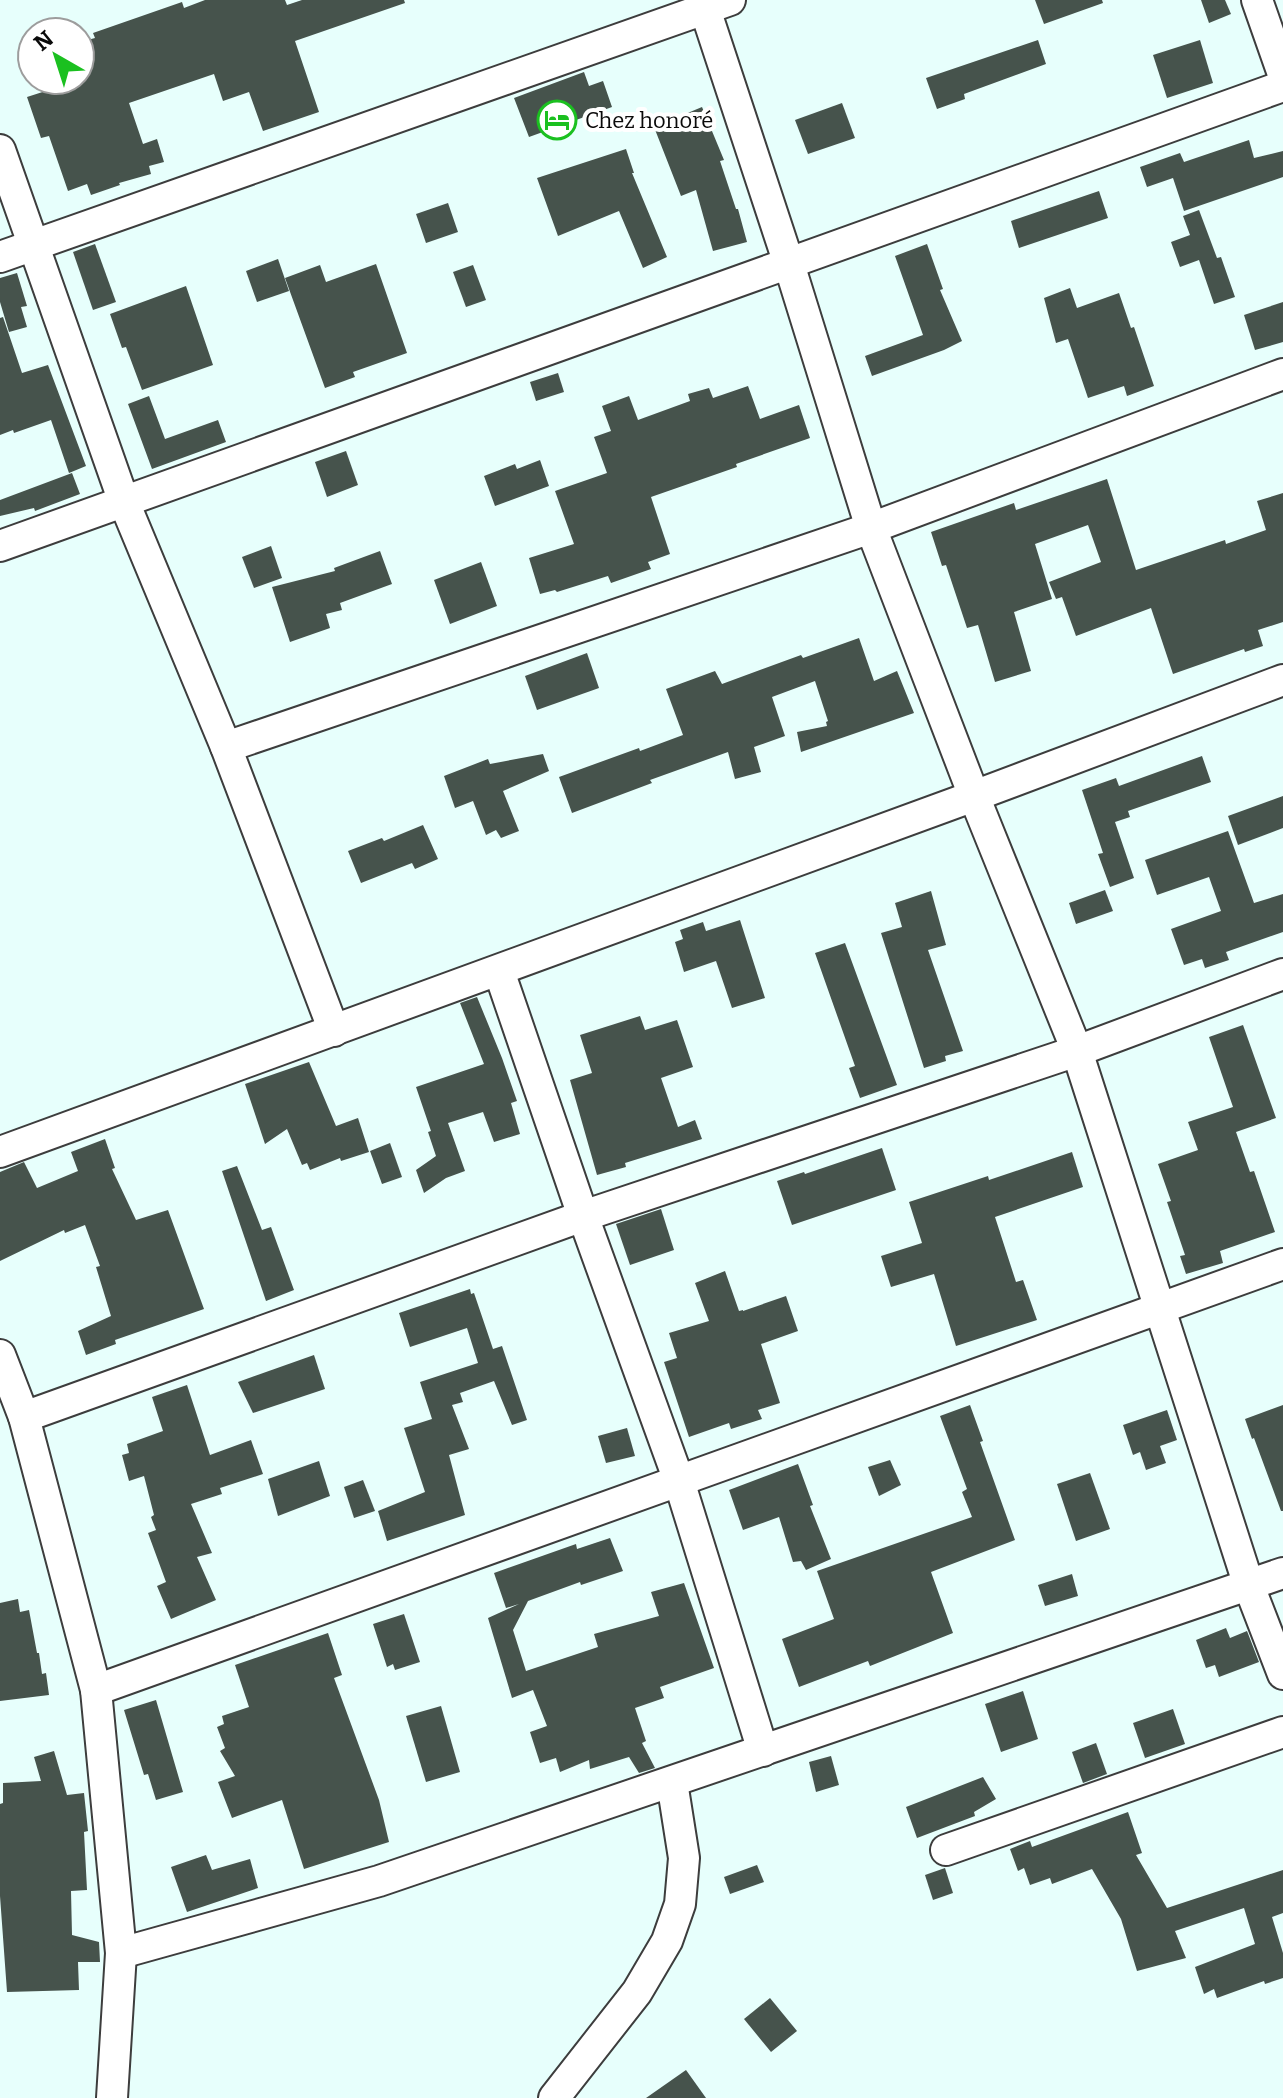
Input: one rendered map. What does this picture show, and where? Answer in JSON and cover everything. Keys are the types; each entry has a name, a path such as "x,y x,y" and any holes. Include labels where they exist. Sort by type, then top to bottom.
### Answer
{"street":[{"path":"1257,0 1283,74"},
{"path":"0,257 713,3 789,264 871,528 1077,1051 1249,1586 1283,1674"},
{"path":"0,546 1283,86"},
{"path":"0,150 124,502 226,747 334,1031"},
{"path":"226,747 871,528 1283,374"},
{"path":"0,1152 499,971 1283,680"},
{"path":"499,971 679,1481 763,1751"},
{"path":"24,1417 583,1216 1077,1051 1283,974"},
{"path":"96,1690 1283,1264"},
{"path":"0,1355 24,1417 96,1690 121,1953 112,2098"},
{"path":"121,1953 379,1881 1283,1573"},
{"path":"946,1850 1283,1732"},
{"path":"554,2098 637,1992 667,1941 680,1904 684,1858 672,1782"}],"building":[{"path":"205,0 285,0 287,5 302,0 404,0 405,3 295,41 319,112 263,131 249,92 223,101 214,74 129,103 143,144 157,139 164,162 149,166 151,174 91,195 87,184 68,191 49,136 41,138 27,97 96,96 96,32 182,2 184,8"},
{"path":"1035,0 1102,0 1103,3 1044,24"},
{"path":"1201,0 1225,0 1231,14 1209,23"},
{"path":"1038,40 1046,64 964,94 965,99 937,109 926,78"},
{"path":"1200,40 1213,83 1167,98 1153,55"},
{"path":"584,72 589,86 603,81 612,107 529,137 514,98"},
{"path":"842,103 855,138 808,154 795,120"},
{"path":"702,107 724,160 720,161 747,242 713,251 696,190 681,196 654,127"},
{"path":"1249,140 1254,158 1283,151 1283,177 1184,211 1173,178 1147,187 1140,167 1180,153 1184,162"},
{"path":"626,149 632,173 667,257 643,268 619,211 558,236 537,178"},
{"path":"1099,191 1108,218 1019,248 1011,221"},
{"path":"448,203 458,232 426,243 416,214"},
{"path":"1199,210 1235,297 1214,304 1199,260 1180,267 1171,242 1190,235 1183,216"},
{"path":"95,244 116,302 93,310 73,252"},
{"path":"927,244 943,289 940,290 962,341 872,376 865,356 923,335 895,256"},
{"path":"278,259 289,291 257,302 246,271"},
{"path":"376,264 407,353 353,372 355,377 325,388 285,278 320,265 326,282"},
{"path":"473,265 486,300 466,307 453,272"},
{"path":"17,273 27,306 21,307 27,327 9,332 0,302 0,278"},
{"path":"186,286 213,365 142,390 110,314"},
{"path":"1070,288 1077,308 1119,293 1154,386 1127,396 1124,386 1088,398 1068,339 1056,343 1044,298"},
{"path":"1283,302 1283,342 1255,350 1244,315"},
{"path":"3,317 22,373 48,365 86,466 69,473 51,420 0,435 0,318"},
{"path":"558,373 564,392 536,401 530,382"},
{"path":"748,386 760,419 799,405 810,438 651,497 670,554 648,562 651,569 611,583 608,576 557,592 540,594 529,558 574,544 555,491 607,473 594,437 611,431 602,406 629,396 638,420 690,401 688,394 709,388 713,398"},
{"path":"149,396 165,439 218,420 226,442 152,469 128,404"},
{"path":"346,451 358,485 327,497 315,462"},
{"path":"540,460 549,486 495,506 484,476 515,464 517,469"},
{"path":"72,473 80,494 35,511 34,508 0,516 0,500"},
{"path":"1107,479 1136,570 1225,540 1226,544 1266,530 1257,501 1283,493 1283,622 1258,630 1263,646 1245,652 1244,649 1173,674 1151,608 1076,636 1062,597 1056,599 1049,582 1101,562 1088,525 1035,544 1052,599 1014,612 1031,671 995,682 978,625 967,628 946,565 942,566 931,532 1014,503 1016,510"},
{"path":"271,546 282,578 254,588 242,557"},
{"path":"380,551 392,584 340,603 342,610 326,614 330,628 290,642 272,587 335,571 334,568"},
{"path":"481,562 497,606 450,624 434,580"},
{"path":"859,638 874,681 897,671 914,713 801,752 797,732 827,726 828,721 815,681 772,697 785,736 754,747 761,772 735,779 728,752 572,813 559,777 683,735 666,689 715,671 722,684"},
{"path":"587,653 599,688 537,710 525,676"},
{"path":"543,754 549,771 503,791 519,831 501,838 496,830 486,835 473,801 455,808 444,776 488,759 490,764"},
{"path":"1202,756 1211,782 1128,811 1130,817 1115,822 1134,878 1110,887 1098,854 1103,853 1082,790 1116,778 1119,786"},
{"path":"1283,796 1283,828 1238,845 1228,816"},
{"path":"423,825 438,859 415,869 412,863 361,883 348,851"},
{"path":"1228,831 1254,903 1283,894 1283,932 1226,952 1229,960 1205,968 1202,959 1184,965 1171,929 1221,911 1209,877 1157,895 1145,860"},
{"path":"1105,890 1113,911 1076,924 1069,903"},
{"path":"931,891 946,945 928,950 963,1051 945,1056 946,1061 924,1068 881,933 902,927 895,903"},
{"path":"740,920 765,998 732,1008 716,961 684,972 675,942 683,939 680,930 703,922 706,931"},
{"path":"845,943 897,1085 860,1098 849,1068 855,1066 815,953"},
{"path":"477,997 517,1101 511,1103 520,1134 494,1142 483,1112 448,1123 465,1171 446,1178 424,1193 416,1170 436,1156 416,1087 484,1064 460,1003"},
{"path":"640,1016 645,1030 677,1020 693,1067 661,1078 678,1127 695,1120 702,1139 597,1175 570,1080 592,1073 580,1035"},
{"path":"1243,1025 1276,1118 1236,1132 1250,1172 1254,1171 1275,1232 1220,1251 1223,1263 1186,1274 1180,1256 1185,1255 1158,1164 1198,1150 1188,1122 1233,1107 1209,1037"},
{"path":"309,1062 336,1126 358,1118 369,1152 341,1161 340,1158 310,1170 307,1163 302,1165 287,1129 265,1144 245,1084"},
{"path":"105,1139 115,1168 112,1169 136,1220 168,1210 204,1309 115,1340 116,1344 86,1355 78,1331 111,1316 96,1267 100,1266 85,1225 65,1233 64,1230 0,1261 0,1172 24,1162 37,1188 78,1171 71,1152"},
{"path":"390,1143 402,1177 382,1184 370,1151"},
{"path":"882,1148 896,1190 792,1225 777,1181"},
{"path":"1072,1152 1083,1187 995,1217 1016,1282 1023,1280 1037,1320 956,1346 934,1274 891,1287 881,1256 922,1243 909,1202 988,1176 989,1180"},
{"path":"237,1166 262,1230 271,1227 294,1290 266,1301 222,1171"},
{"path":"661,1209 674,1250 630,1265 616,1224"},
{"path":"725,1271 739,1311 786,1296 798,1331 761,1344 780,1403 758,1410 762,1419 731,1429 729,1423 689,1437 664,1362 677,1358 669,1333 709,1321 695,1283"},
{"path":"470,1289 493,1349 502,1346 527,1420 512,1425 494,1381 460,1393 463,1402 452,1405 469,1449 449,1455 465,1515 387,1541 378,1511 425,1492 404,1428 432,1419 420,1382 478,1363 467,1328 410,1347 399,1313"},
{"path":"314,1355 325,1389 253,1413 238,1382"},
{"path":"187,1385 210,1455 251,1440 263,1474 220,1488 222,1494 191,1504 212,1553 197,1557 216,1600 171,1619 157,1586 166,1582 148,1533 156,1530 144,1476 129,1481 122,1455 129,1453 127,1444 163,1431 152,1397"},
{"path":"970,1405 1015,1540 931,1572 953,1633 870,1666 868,1661 799,1687 782,1639 834,1619 817,1571 972,1517 962,1492 967,1489 940,1416"},
{"path":"1283,1405 1283,1511 1281,1511 1245,1419"},
{"path":"1167,1410 1177,1440 1160,1446 1166,1463 1146,1470 1140,1452 1133,1455 1123,1425"},
{"path":"627,1428 635,1456 606,1463 598,1436"},
{"path":"890,1460 901,1485 879,1496 868,1467"},
{"path":"319,1461 330,1496 278,1516 268,1479"},
{"path":"798,1464 813,1505 810,1506 831,1559 806,1570 801,1561 793,1562 779,1517 743,1530 729,1490"},
{"path":"1090,1473 1110,1529 1076,1541 1057,1484"},
{"path":"363,1480 375,1511 354,1518 344,1487"},
{"path":"610,1538 623,1571 581,1585 580,1582 528,1601 513,1630 526,1671 598,1647 594,1634 659,1616 651,1592 684,1583 714,1668 660,1687 664,1698 635,1708 646,1741 642,1743 655,1768 639,1773 629,1757 590,1769 589,1760 560,1772 556,1758 540,1763 530,1732 547,1726 533,1690 512,1698 488,1618 519,1604 506,1608 494,1573 576,1544 577,1549"},
{"path":"1072,1574 1078,1596 1045,1606 1038,1585"},
{"path":"18,1599 20,1612 29,1610 49,1695 0,1701 0,1603"},
{"path":"404,1614 420,1662 395,1670 393,1664 387,1667 373,1624"},
{"path":"1226,1628 1230,1638 1247,1631 1259,1662 1219,1677 1215,1665 1206,1668 1196,1640"},
{"path":"328,1633 342,1675 334,1678 379,1800 389,1842 304,1869 282,1800 232,1818 218,1782 235,1776 220,1751 225,1748 217,1727 224,1724 222,1716 249,1707 235,1665"},
{"path":"1023,1691 1038,1739 1001,1752 985,1704"},
{"path":"156,1700 183,1792 156,1800 148,1774 144,1775 124,1710"},
{"path":"441,1706 460,1772 426,1782 406,1716"},
{"path":"1173,1709 1185,1744 1145,1758 1133,1723"},
{"path":"1096,1743 1107,1774 1083,1783 1072,1752"},
{"path":"54,1751 67,1795 84,1793 88,1831 84,1832 87,1890 71,1891 72,1935 99,1942 100,1962 78,1962 79,1990 7,1992 0,1896 0,1804 3,1803 3,1783 41,1781 34,1757"},
{"path":"831,1756 839,1785 816,1792 809,1762"},
{"path":"983,1777 996,1799 974,1812 975,1816 917,1838 906,1807"},
{"path":"1128,1812 1142,1853 1136,1855 1167,1908 1283,1870 1283,1913 1272,1917 1283,1953 1283,1978 1265,1984 1264,1981 1217,1998 1214,1989 1204,1994 1195,1967 1255,1944 1244,1908 1175,1931 1186,1958 1137,1971 1121,1919 1092,1869 1052,1884 1050,1878 1030,1885 1024,1868 1018,1871 1010,1849 1030,1841 1032,1847"},
{"path":"206,1855 212,1870 250,1859 258,1888 187,1912 171,1867"},
{"path":"757,1865 764,1882 730,1894 724,1877"},
{"path":"945,1868 953,1893 933,1900 925,1875"},
{"path":"770,1998 797,2031 771,2052 744,2019"},
{"path":"686,2070 706,2098 646,2098"}],"place":[{"name":"Chez honoré","path":"557,120"}]}
